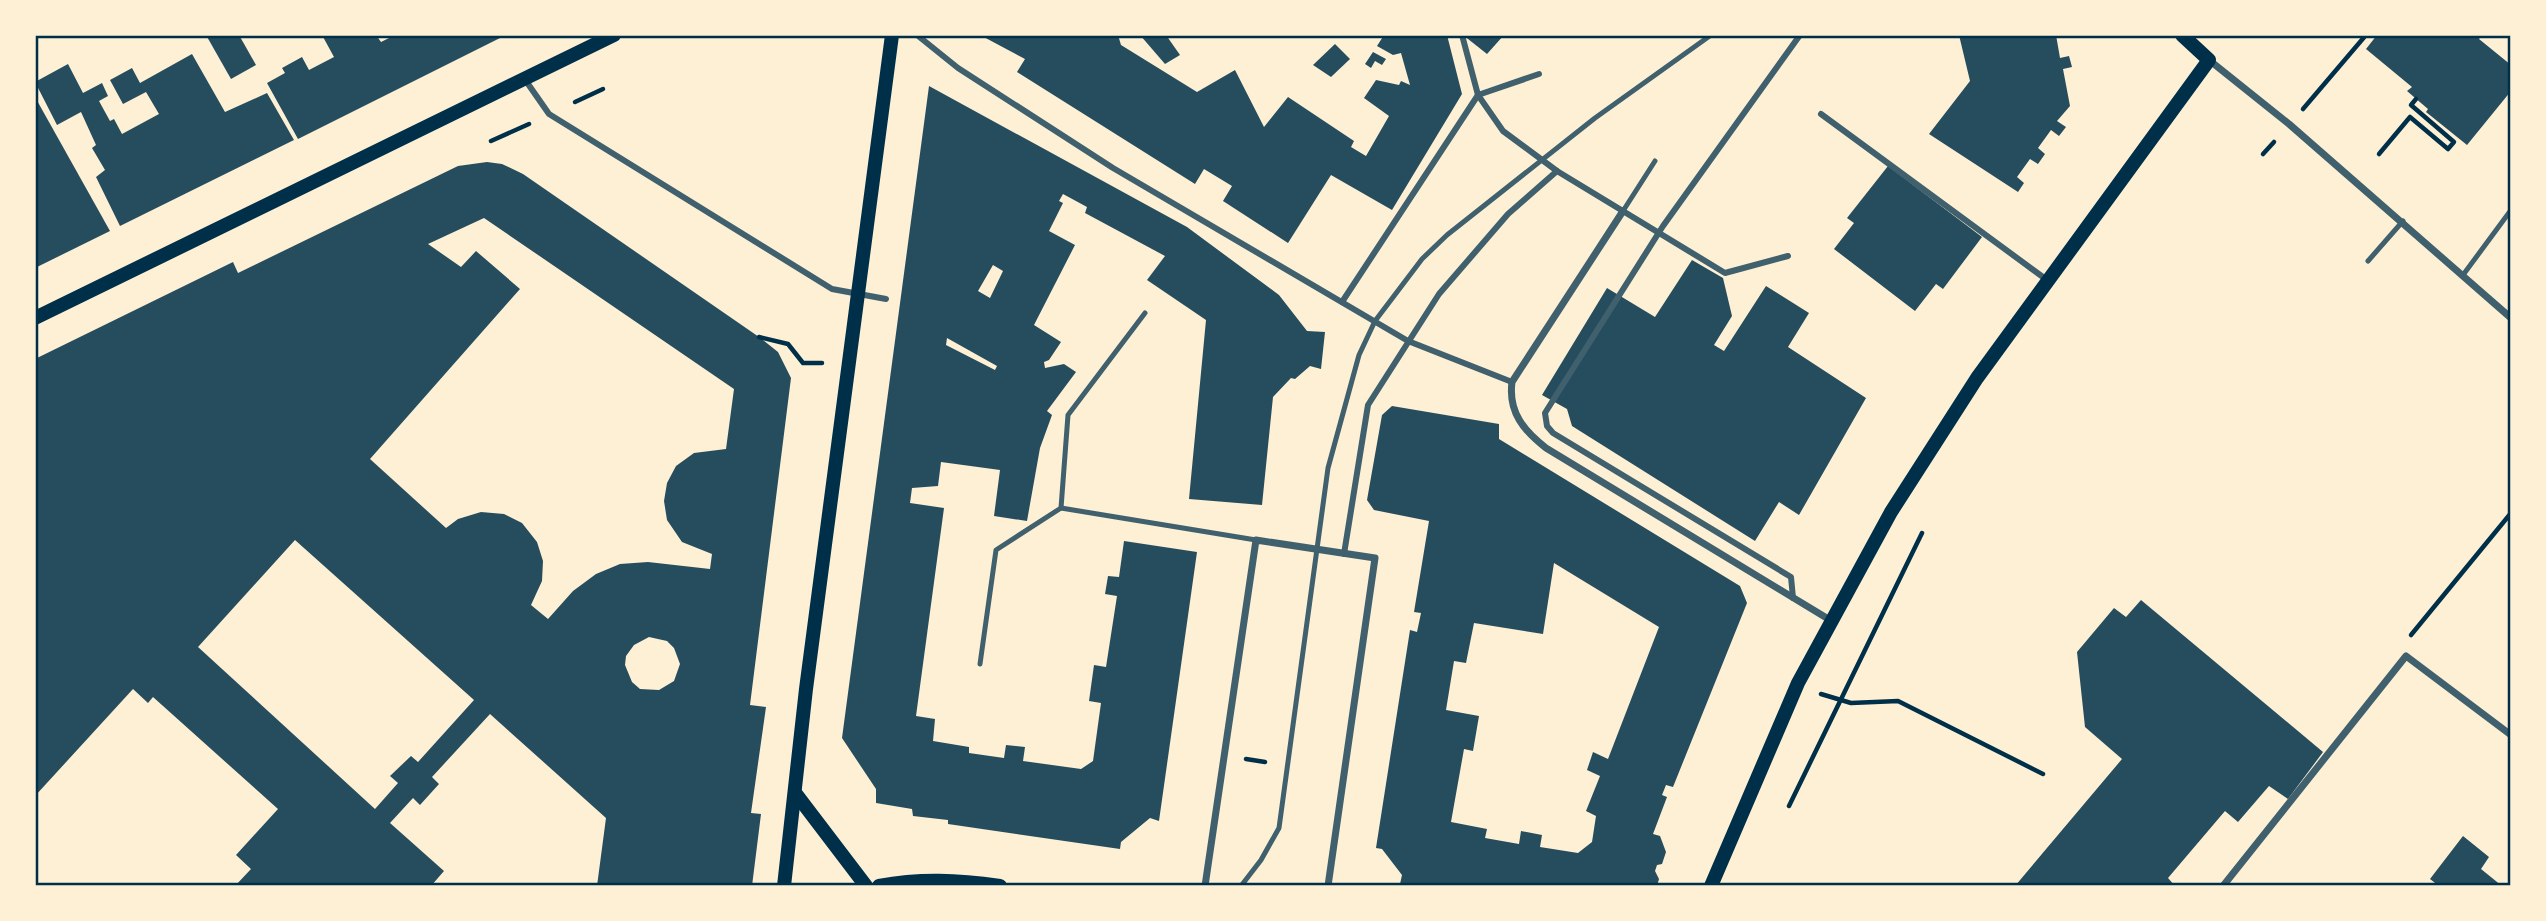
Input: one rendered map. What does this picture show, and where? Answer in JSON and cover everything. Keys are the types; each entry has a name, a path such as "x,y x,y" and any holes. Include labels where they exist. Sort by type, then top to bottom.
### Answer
{"main road":[{"path":"35,318 526,81 614,35"},
{"path":"785,886 806,689 892,35"},
{"path":"1711,886 1798,683 1891,512 1977,379 2209,60 2182,35"},
{"path":"796,794 866,886"},
{"path":"879,886 917,879 956,880 1000,886"}],"street":[{"path":"1462,35 1478,95 1503,131 1557,171 1725,272 1788,256"},
{"path":"1793,599 1791,578 1553,433 1547,426 1546,406 1659,232 1800,35"},
{"path":"917,36 958,68 1113,168 1408,341 1512,382"},
{"path":"2209,60 2403,221 2511,318"},
{"path":"1342,302 1478,95 1539,74"},
{"path":"526,81 549,114 832,289 886,299"},
{"path":"1821,114 2047,280"},
{"path":"1344,554 1368,405 1439,295 1508,214 1557,171"},
{"path":"1623,211 1512,382 1514,413 1538,442 1830,620"},
{"path":"1205,886 1255,540 1375,558 1328,886"},
{"path":"2223,886 2406,656 2511,735"}],"lane":[{"path":"1241,886 1261,860 1279,828 1334,440 1359,355 1375,321 1430,251 1540,159 1711,35"},
{"path":"1623,211 1654,161"},
{"path":"2463,275 2511,211"},
{"path":"2368,261 2403,221"},
{"path":"1061,508 1068,415 1145,313"},
{"path":"980,664 996,550 1061,508 1255,540"}],"path":[{"path":"2312,99 2366,35"},
{"path":"2379,154 2410,117 2448,149 2454,142 2411,105 2416,99"},
{"path":"491,141 549,114"},
{"path":"759,337 788,344 803,363 832,362"},
{"path":"2406,656 2410,636 2511,513"},
{"path":"1789,806 1922,533"},
{"path":"1798,683 1840,701 1898,701 2043,774"}],"building":[{"path":"206,35 239,35 256,65 231,79"},
{"path":"322,35 376,35 381,42 395,35 506,35 298,139 267,83 285,73 282,68 302,57 309,70 334,57"},
{"path":"980,35 1118,35 1121,45 1197,92 1235,70 1264,127 1288,97 1354,141 1351,147 1366,156 1389,116 1364,98 1376,80 1399,85 1401,81 1410,85 1401,53 1393,55 1377,46 1384,35 1447,35 1462,94 1392,210 1331,175 1288,243 1223,201 1232,186 1204,169 1195,184 1017,72 1025,59"},
{"path":"1140,35 1166,35 1180,55 1165,64"},
{"path":"1463,35 1504,35 1487,54"},
{"path":"1959,35 2056,35 2060,58 2069,56 2072,67 2063,69 2070,106 2057,121 2066,127 2059,136 2051,130 2038,148 2045,154 2038,164 2030,159 2017,177 2024,183 2018,192 1929,134 1970,81"},
{"path":"2377,35 2482,35 2479,39 2511,65 2511,91 2467,145 2426,112 2428,109 2407,91 2412,87 2366,49"},
{"path":"1335,44 1350,59 1331,77 1313,65"},
{"path":"1373,52 1386,59 1382,65 1375,61 1371,68 1365,64"},
{"path":"192,54 225,112 267,93 294,140 120,226 96,177 105,170 92,148 96,145 81,112 57,125 35,82 68,64 83,93 102,83 108,96 99,101 110,121 114,119 122,134 159,114 146,92 123,104 110,80 132,68 140,83"},
{"path":"929,86 1187,227 1279,295 1307,331 1325,332 1321,369 1310,366 1295,379 1291,378 1273,397 1262,505 1189,499 1206,320 1147,280 1165,256 1085,213 1087,207 1063,194 1059,201 1063,203 1049,231 1075,245 1034,325 1061,342 1049,360 1044,362 1045,368 1064,364 1076,372 1047,411 1052,415 1040,448 1027,521 994,516 1000,470 941,462 938,486 912,488 910,503 944,508 916,716 935,719 933,741 969,747 969,753 1004,758 1006,745 1025,747 1023,761 1081,769 1093,761 1101,703 1089,701 1094,665 1106,667 1117,596 1105,594 1108,576 1119,577 1124,541 1197,552 1159,821 1150,818 1121,842 1120,849 948,824 948,820 913,816 912,809 876,803 876,789 842,738","holes":["993,265 1003,271 990,298 978,291","947,338 997,366 995,370 946,345"]},
{"path":"35,97 110,231 35,268"},
{"path":"487,162 502,164 523,174 759,337 778,352 791,378 750,705 766,707 751,813 761,814 752,886 597,886 606,818 490,714 432,777 439,784 420,805 413,798 390,823 444,871 431,886 235,886 251,869 236,855 278,809 153,697 148,703 133,689 35,796 35,359 233,262 238,273 458,166","holes":["484,218 734,389 726,449 694,453 676,466 667,483 664,501 667,520 682,542 712,554 710,569 648,562 620,564 596,574 573,591 548,619 531,605 542,581 543,561 537,542 522,523 504,514 481,512 458,519 446,528 370,459 520,289 476,251 461,267 428,244","295,540 474,700 418,762 411,756 390,776 398,783 375,809 198,647","649,637 667,641 674,648 680,664 674,681 659,690 640,689 632,682 625,665 626,656 634,645"]},
{"path":"1888,166 1982,237 1943,289 1936,284 1915,311 1834,249 1854,223 1847,218"},
{"path":"1692,260 1723,278 1732,316 1714,345 1724,351 1766,286 1809,313 1788,347 1866,398 1799,515 1779,502 1755,541 1572,426 1567,409 1542,395 1607,288 1655,317"},
{"path":"1392,406 1499,424 1499,439 1740,586 1747,603 1673,787 1666,785 1662,795 1667,797 1653,834 1660,836 1666,852 1662,864 1657,865 1655,871 1659,879 1657,886 1400,884 1402,875 1382,849 1376,848 1410,630 1417,632 1421,613 1414,612 1429,521 1374,510 1367,500 1382,415","holes":["1554,563 1659,627 1608,759 1593,752 1587,770 1600,776 1586,811 1596,816 1592,842 1578,853 1540,847 1542,835 1521,831 1519,844 1485,838 1487,829 1451,822 1464,749 1473,751 1479,716 1446,710 1454,661 1466,663 1474,623 1543,634"]},
{"path":"2141,600 2323,752 2288,799 2269,786 2238,822 2225,811 2168,878 2175,886 2015,886 2122,759 2085,727 2077,652 2114,608 2126,617"},
{"path":"2463,836 2489,857 2481,869 2502,886 2439,886 2430,879"}]}
